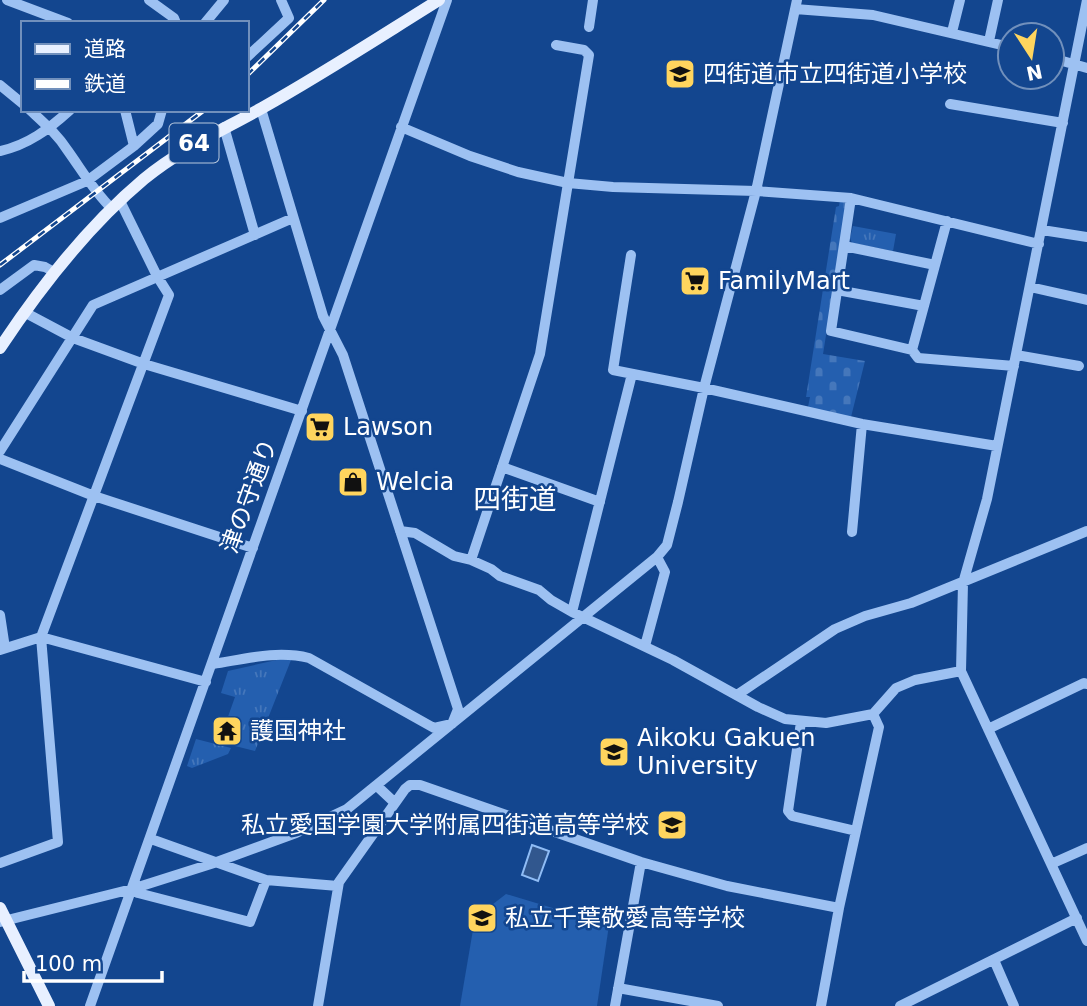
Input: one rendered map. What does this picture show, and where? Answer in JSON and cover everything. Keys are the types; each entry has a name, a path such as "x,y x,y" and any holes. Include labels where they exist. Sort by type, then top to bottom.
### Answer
{"main road":[{"name":"64","path":"0,348 54,272 116,205 176,155 261,109 439,0"},
{"path":"2,916 49,1006"}],"street":[{"path":"6,0 63,21"},
{"path":"149,0 175,21"},
{"path":"207,21 224,0"},
{"path":"248,56 289,18 281,0"},
{"name":"津の守通り","path":"90,1006 447,0"},
{"path":"590,27 593,0"},
{"path":"952,32 960,0"},
{"path":"989,41 998,0"},
{"path":"1087,0 987,499 963,583 961,671 1087,941"},
{"path":"2,916 132,889 214,863 324,822 347,809 377,786 577,614 657,557 667,545 704,388 756,191 796,5 873,15 996,43"},
{"path":"471,560 540,354 589,55 584,50 556,45"},
{"path":"1066,62 1087,68"},
{"path":"0,85 21,102"},
{"path":"950,104 1063,123"},
{"path":"261,109 315,291 331,333 343,355 458,709 452,724"},
{"path":"0,863 58,842 41,637 169,295 116,205 87,181 68,150 32,112"},
{"path":"0,151 19,147 50,128 68,112"},
{"path":"126,112 134,146"},
{"path":"0,218 87,181 134,146 158,124 161,112"},
{"path":"224,127 255,235"},
{"path":"401,127 470,156 518,172 568,183 852,198 1039,244"},
{"path":"852,198 831,331 912,350 918,358 1079,366"},
{"path":"0,451 93,305 293,218"},
{"path":"912,350 947,221"},
{"path":"1042,230 1087,237"},
{"path":"844,246 935,265"},
{"path":"631,255 613,370 862,424 997,446"},
{"path":"0,290 34,265 54,272"},
{"path":"1030,287 1087,300"},
{"path":"837,290 924,306"},
{"path":"24,312 73,338 144,364 302,411"},
{"path":"577,614 600,502 632,374"},
{"path":"852,532 862,424"},
{"path":"0,458 94,496 253,548"},
{"path":"502,467 600,502"},
{"path":"400,531 415,533 454,556 471,560 500,576 539,590 577,614 645,646 774,715 801,722 841,722 873,714 895,688 915,680 961,671"},
{"path":"737,695 835,629 963,583 1087,531"},
{"path":"645,646 665,572 657,557"},
{"path":"0,615 2,649 41,637 206,682"},
{"path":"213,664 283,653 299,655 309,658 433,728 452,724"},
{"path":"988,729 1084,683 1087,684"},
{"path":"821,1006 839,908 879,727 873,714"},
{"path":"801,722 788,811 792,816 856,831"},
{"path":"318,1006 338,886 394,803 410,785 420,785 641,862 727,886 839,908"},
{"path":"377,786 394,803"},
{"path":"151,839 266,880 338,886"},
{"path":"1051,864 1087,848"},
{"path":"615,1006 641,862"},
{"path":"132,889 138,894 250,922 266,880"},
{"path":"900,1006 1077,918"},
{"path":"993,960 1014,1006"},
{"path":"618,988 718,1006"}],"green space":[{"path":"840,200 847,204 823,354 865,361 851,417 816,411 808,407 810,397 806,397 836,207 839,206"},
{"path":"853,226 896,234 893,251 852,243 850,238"},
{"path":"281,659 291,660 255,751 219,742 235,697 221,693 228,671"},
{"path":"196,739 231,748 228,754 192,768 187,766"},
{"path":"506,894 609,925 597,1006 460,1006 475,918"}],"shaded area":[{"path":"532,845 549,851 538,881 522,875"}],"railway":[{"path":"248,74 324,0"},
{"path":"0,265 201,112"}],"place":[{"name":"四街道市立四街道小学校","path":"680,74"},
{"name":"FamilyMart","path":"695,281"},
{"name":"Lawson","path":"320,427"},
{"name":"Welcia","path":"353,482"},
{"name":"護国神社","path":"227,731"},
{"name":"Aikoku Gakuen University","path":"614,752"},
{"name":"私立愛国学園大学附属四街道高等学校","path":"672,825"},
{"name":"私立千葉敬愛高等学校","path":"482,918"}],"district":[{"name":"四街道","path":"515,499"}]}
